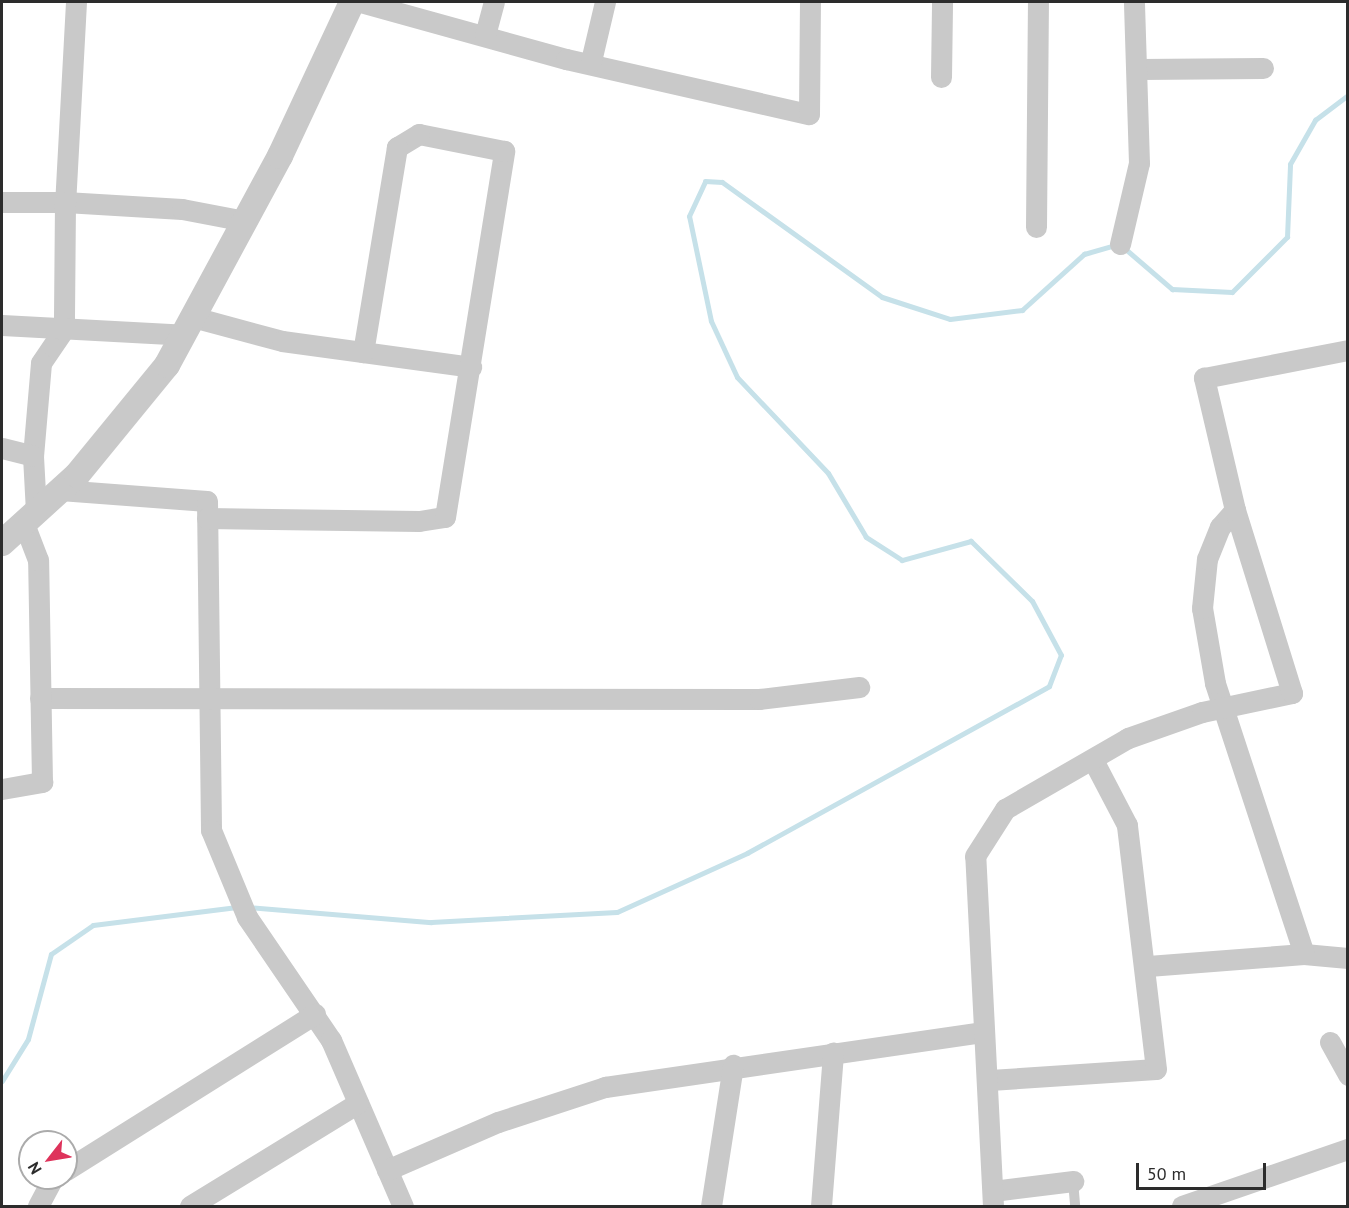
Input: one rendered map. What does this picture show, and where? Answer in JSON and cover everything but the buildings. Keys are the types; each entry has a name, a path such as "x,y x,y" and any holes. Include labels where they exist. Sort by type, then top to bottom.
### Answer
{"street":[{"path":"2,789 42,782 38,560 30,518 41,363 64,328 65,202 76,2"},
{"path":"2,543 60,490 167,365 245,221 352,2"},
{"path":"360,2 809,114 810,2"},
{"path":"485,35 494,2"},
{"path":"591,61 605,2"},
{"path":"941,77 942,2"},
{"path":"1036,227 1038,2"},
{"path":"1120,244 1139,163 1140,69 1134,2"},
{"path":"1140,69 1263,68"},
{"path":"207,518 419,521 446,517 504,151 419,134 397,147 363,352"},
{"path":"2,202 65,202 182,209 245,221"},
{"path":"2,325 64,328 188,326 471,368"},
{"path":"1073,1181 993,1199 990,1080 980,1032 975,856 1005,809 1094,762 1128,738 1224,708 1292,693 1235,510 1204,378 1347,350"},
{"path":"2,448 33,456"},
{"path":"60,490 207,501 207,695 211,830 234,876 247,917 315,1014 358,1103 403,1206"},
{"path":"1235,510 1220,527 1207,559 1202,608 1224,708 1304,954"},
{"path":"40,698 207,695 759,699 859,687"},
{"path":"990,1080 1156,1069 1148,966 1127,825 1094,762"},
{"path":"1148,966 1304,954 1347,958"},
{"path":"78,1162 315,1014"},
{"path":"387,1170 498,1122 605,1087 733,1065 980,1032"},
{"path":"1330,1042 1347,1074"},
{"path":"821,1206 833,1052"},
{"path":"711,1206 733,1065"},
{"path":"190,1206 358,1103"},
{"path":"1182,1206 1347,1149"},
{"path":"38,1206 47,1190"}],"lane":[{"path":"1073,1181 1075,1206"}],"waterway":[{"path":"1123,247 1172,289 1232,292 1287,237 1290,164 1315,120 1348,95"},
{"path":"247,907 431,922 617,912 747,853 1049,686 1061,655 1032,601 971,541 902,560 866,537 828,473 737,377 711,321 689,216 705,181 722,182 882,297 950,319 1022,310 1084,254 1115,245"},
{"path":"2,1081 28,1039 51,954 93,925 237,907"}]}
